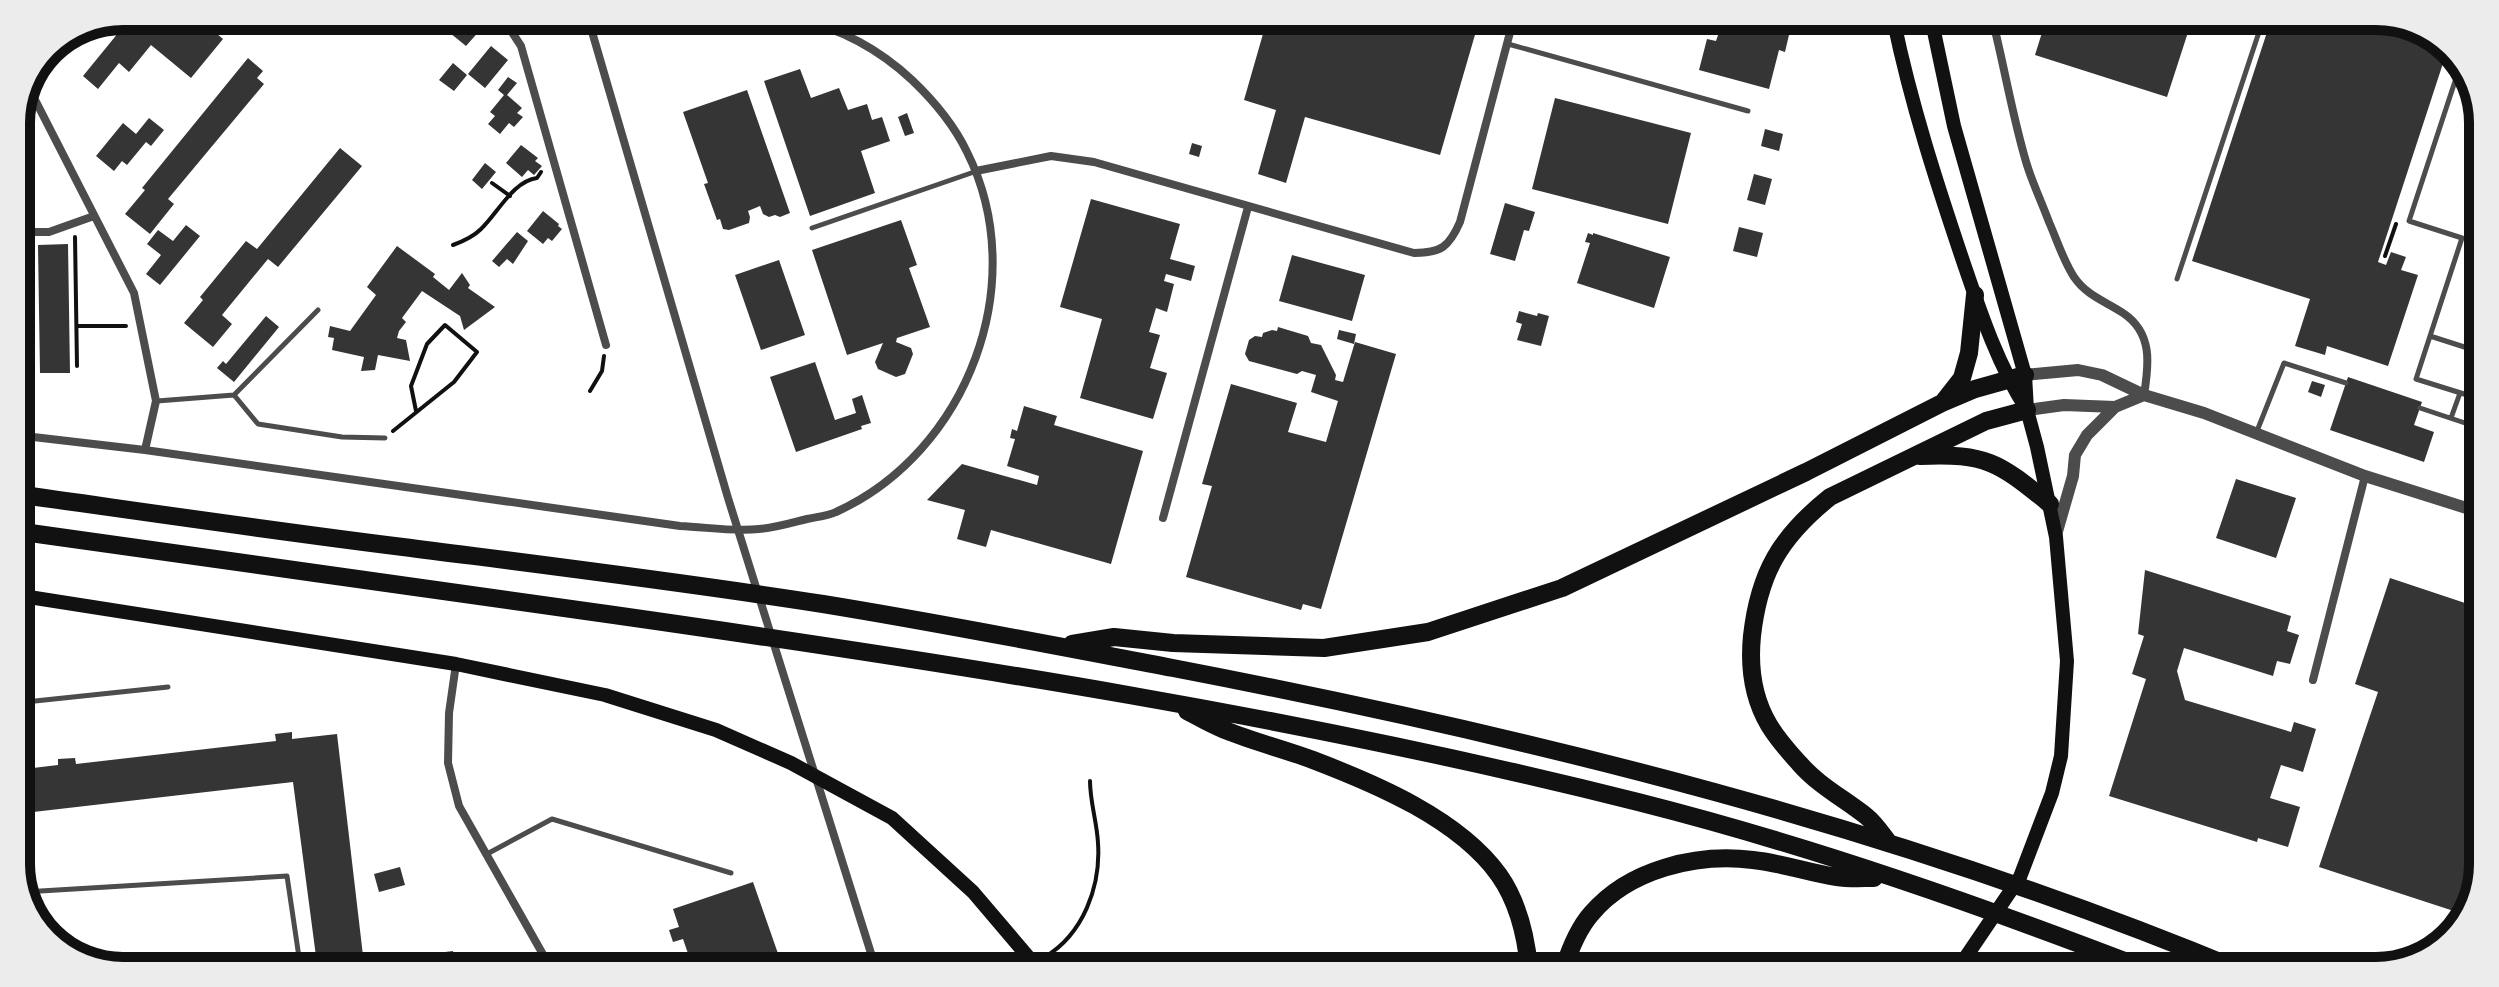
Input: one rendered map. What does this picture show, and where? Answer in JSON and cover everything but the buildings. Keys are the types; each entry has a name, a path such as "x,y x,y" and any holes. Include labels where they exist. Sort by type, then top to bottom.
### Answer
{"highway":[{"path":"1942,403 1962,378 1969,353 1975,295"},
{"path":"1059,646 1114,637 1187,644 1324,648 1428,632 1562,588 1806,472 1942,403 1975,389 2016,378"},
{"path":"1889,843 1867,817 1801,766 1768,724 1758,700 1750,654 1758,595 1769,568 1792,532 1830,497 1986,421 2027,410"},
{"path":"1910,456 1963,456 1991,462 2013,474 2050,504"},
{"path":"30,496 825,605 1355,703 1640,771 1889,843 2119,923 2206,957"},
{"path":"30,533 803,642 1166,701 1352,736 1642,803 1894,878 2114,957"},
{"path":"1166,701 1227,731 1314,760 1387,792 1459,835 1499,875 1510,894 1519,915 1527,957"},
{"path":"1569,957 1591,914 1612,894 1641,876 1679,864 1707,858 1750,859 1838,878 1894,878"}],"main road":[{"path":"1896,30 1920,127 1975,295 2016,378"},
{"path":"1934,30 1954,126 2050,504 2056,537 2067,661 2061,756 2052,793 2020,877 1966,957"},
{"path":"30,597 456,664 605,695 716,730 791,763 892,818 973,892 1026,957"}],"street":[{"path":"511,30 521,46 606,345"},
{"path":"592,30 728,498 872,957"},
{"path":"30,437 145,450 680,526 758,530 834,513 873,491 912,460 945,420 981,344 989,313 993,275 992,237 986,204 976,171 953,128 926,93 900,69 875,50 834,30"},
{"path":"976,171 1051,156 1094,162 1414,253 1430,253 1447,246 1460,222 1511,30"},
{"path":"1995,30 2027,166 2063,257 2086,292 2122,313 2143,334 2148,349 2144,395"},
{"path":"34,98 134,293 156,401 145,450"},
{"path":"1163,518 1248,207"},
{"path":"30,232 49,232 94,216"},
{"path":"2016,378 2078,370 2102,375 2144,395 2204,413 2365,476 2469,509"},
{"path":"2056,537 2073,476 2075,455 2087,435 2115,407 2144,395"},
{"path":"2027,410 2064,405 2115,407"},
{"path":"2313,680 2365,476"},
{"path":"456,664 449,713 448,763 459,806 544,957"}],"lane":[{"path":"2177,279 2260,30"},
{"path":"1507,44 1748,111"},
{"path":"2457,76 2409,221 2462,238 2416,379 2469,396"},
{"path":"812,228 976,171"},
{"path":"156,401 234,395 318,310"},
{"path":"2430,336 2469,348"},
{"path":"2255,434 2284,363 2346,383"},
{"path":"2451,419 2460,393"},
{"path":"234,395 258,424 342,437 385,438"},
{"path":"2420,408 2469,425"},
{"path":"30,702 168,687"},
{"path":"486,855 552,819 731,873"},
{"path":"34,891 287,876 299,957"}],"path":[{"path":"453,245 480,231 520,185 537,178 552,157"},
{"path":"492,183 510,196"},
{"path":"75,223 77,366"},
{"path":"385,438 454,382 477,352 445,325 427,344 411,386 416,411"},
{"path":"77,326 142,326"},
{"path":"2465,347 2469,335"},
{"path":"590,391 602,371 606,345"},
{"path":"1045,957 1073,933 1090,902 1097,872 1098,842 1090,781"}]}
